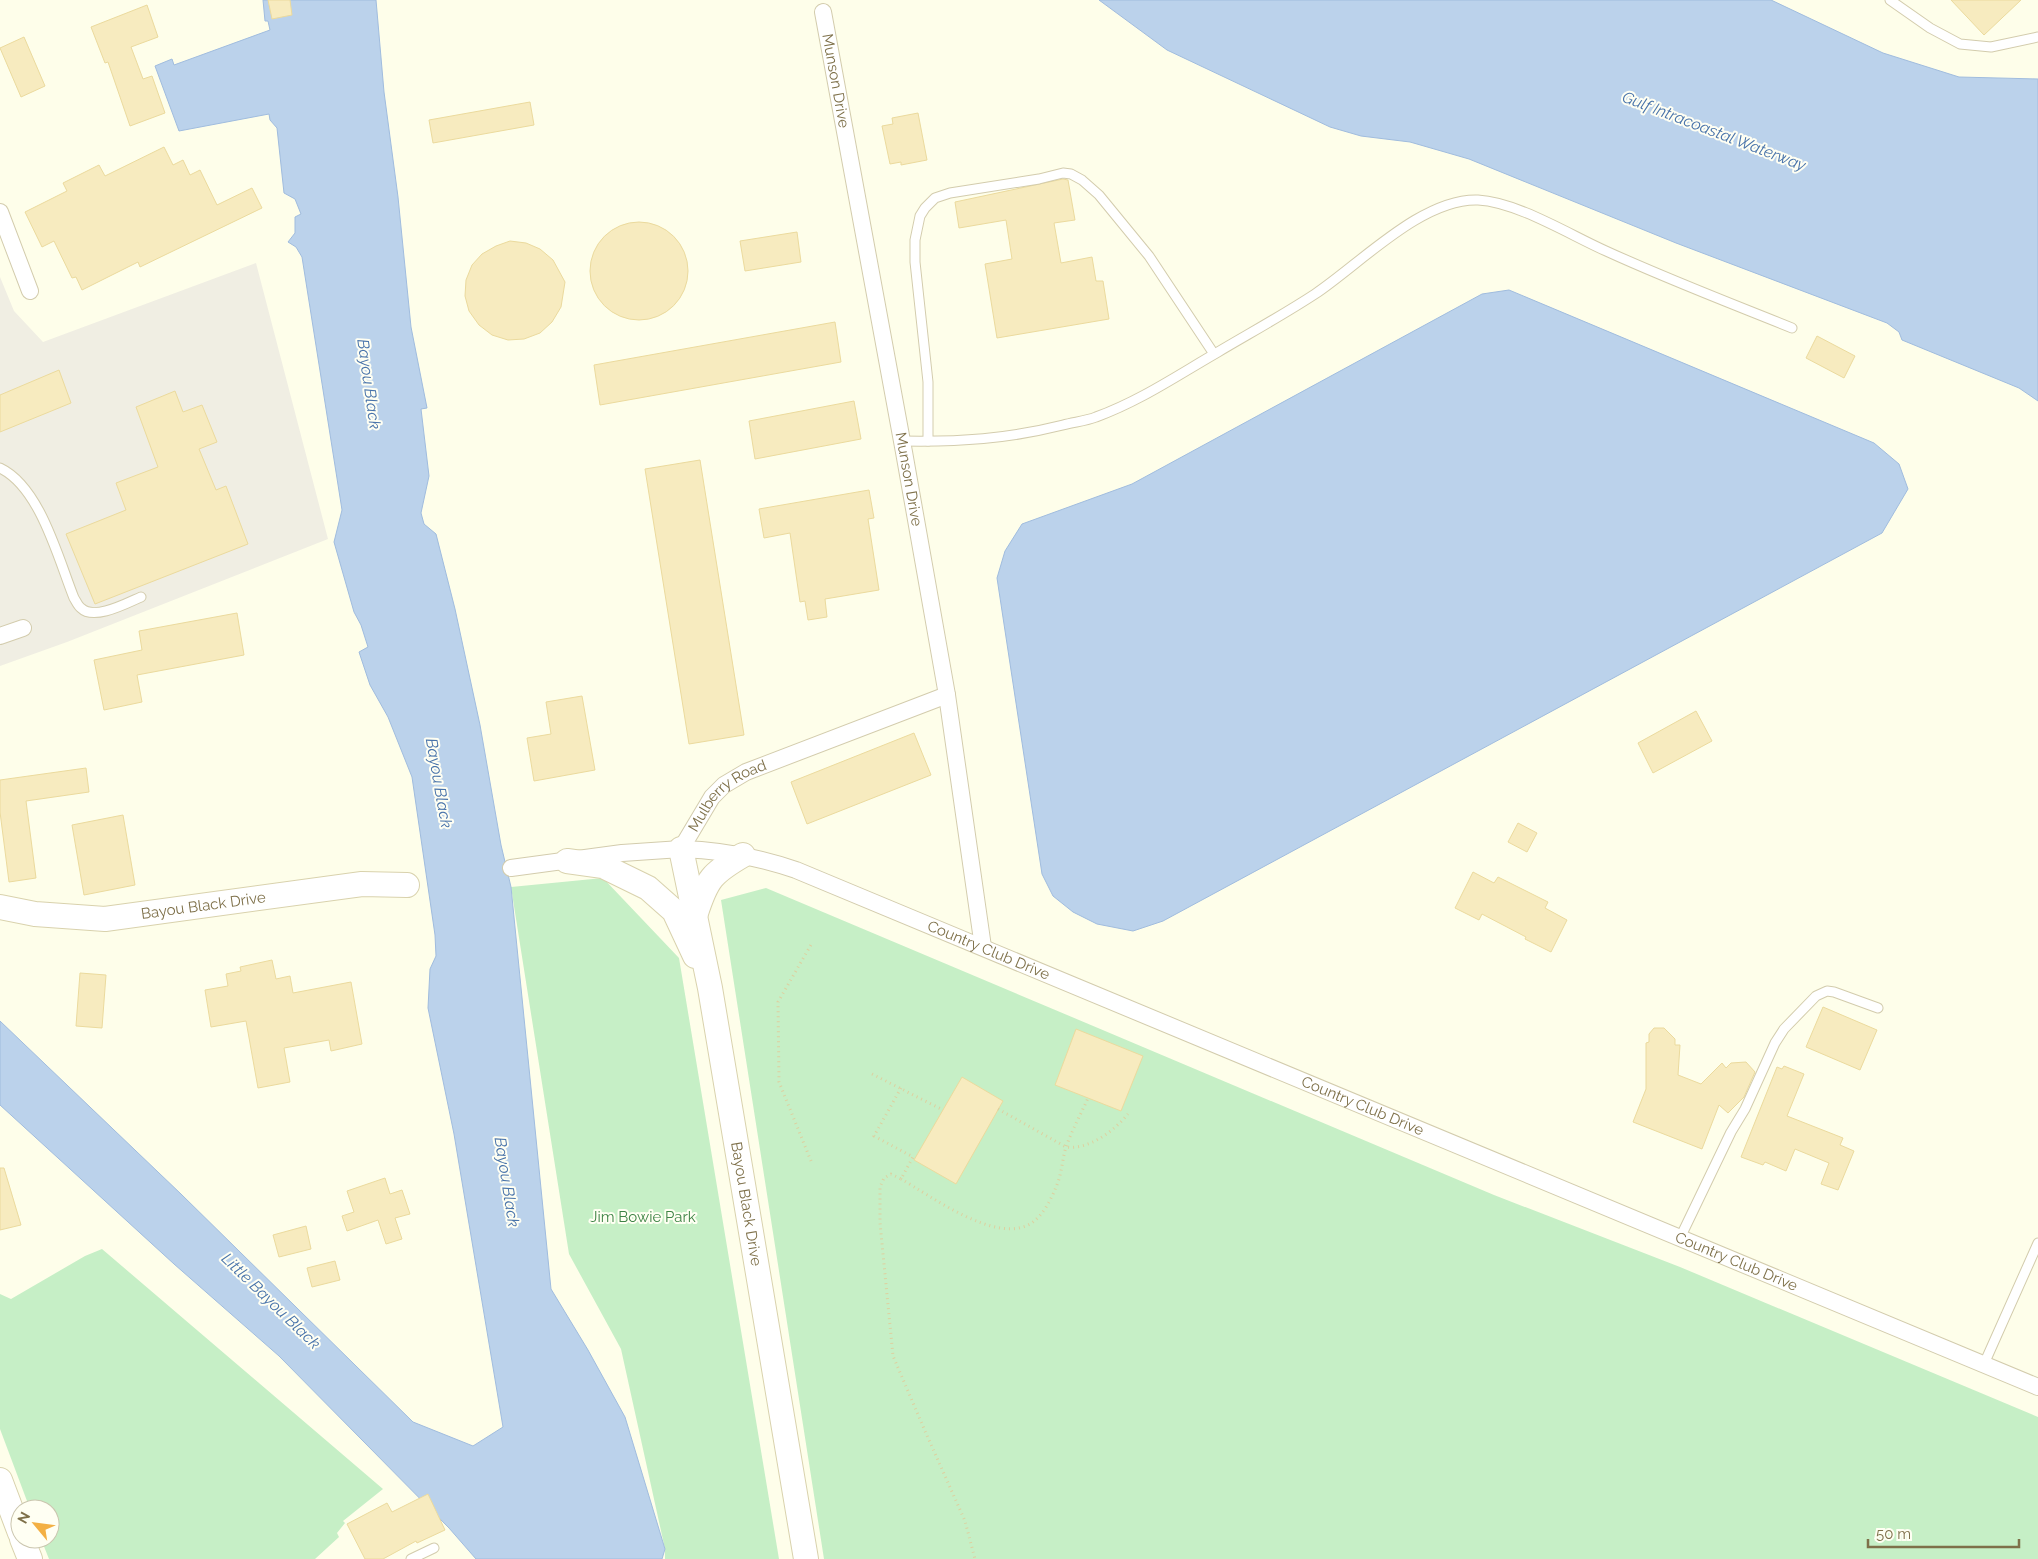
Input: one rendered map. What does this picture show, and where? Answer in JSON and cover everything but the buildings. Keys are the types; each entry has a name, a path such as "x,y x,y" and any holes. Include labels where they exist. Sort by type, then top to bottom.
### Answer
{"street":[{"name":"Munson Drive","path":"823,12 947,695 984,947"},
{"path":"0,212 30,292"},
{"path":"0,636 24,628"},
{"name":"Mulberry Road","path":"511,868 622,852 681,849 712,797 724,785 746,772 947,695"},
{"name":"Country Club Drive","path":"681,849 712,850 743,855 770,861 796,870 2038,1387"},
{"name":"Bayou Black Drive","path":"681,849 696,913 710,988 806,1559"},
{"path":"696,913 704,888 713,874 743,855"},
{"path":"567,861 603,866 616,871 648,888 674,911 710,988"},
{"name":"Bayou Black Drive","path":"0,907 35,914 105,919 362,884 408,885"},
{"path":"0,1480 10,1506"}],"lane":[{"path":"1890,0 1930,28 1960,44 1991,47 2038,37"},
{"path":"928,442 928,382 915,262 915,240 920,216 935,198 1063,173 1072,174 1099,195 1149,256 1214,354"},
{"path":"902,441 928,442 999,438 1096,417 1149,393 1279,317 1317,292 1420,217 1439,207 1463,201 1479,200 1492,202 1526,214 1654,272 1792,328"},
{"path":"0,468 12,475 25,487 38,508 74,598 82,610 91,613 103,612 142,598"},
{"path":"1680,1238 1731,1132 1745,1109 1765,1060 1784,1029 1816,996 1827,991 1878,1008"},
{"path":"1984,1364 2038,1243"},
{"path":"411,1559 434,1548"}],"path":[{"path":"811,1161 779,1082 778,1002 812,943"},
{"path":"872,1074 943,1110"},
{"path":"901,1088 874,1136 913,1157 901,1179"},
{"path":"975,1559 965,1522 893,1356 887,1276 880,1223 880,1187 884,1178 891,1174 971,1219 995,1228 1014,1229 1030,1224 1045,1209 1062,1172 1066,1147 1088,1098"},
{"path":"998,1109 1066,1147 1076,1149 1090,1144 1118,1125 1128,1114"}],"shaded area":[{"path":"256,263 328,539 67,642 0,666 0,277 14,311 43,342"}],"green space":[{"name":"Jim Bowie Park","path":"603,878 679,958 779,1559 665,1559 665,1549 621,1349 569,1254 511,887"},
{"path":"766,888 1494,1195 1680,1267 2038,1417 2038,1559 824,1559 721,900"},
{"path":"102,1249 383,1489 343,1521 345,1523 337,1533 339,1537 315,1559 49,1559 45,1549 60,1549 60,1499 26,1499 0,1429 0,1294 11,1299 85,1256"}],"water":[{"path":"263,0 376,0 384,92 398,197 411,327 427,408 421,409 429,476 421,513 424,524 436,534 455,609 480,725 501,845 511,887 551,1289 588,1350 625,1417 665,1549 662,1559 476,1559 449,1528 279,1356 174,1264 0,1105 0,1021 181,1194 413,1422 473,1446 503,1427 454,1134 428,1008 430,969 436,956 435,935 412,777 388,717 370,685 359,652 368,647 361,625 354,612 334,542 342,510 302,257 296,247 288,242 295,233 295,217 301,214 295,199 284,193 277,128 270,120 269,114 179,131 155,66 172,59 174,65 270,30 268,21 265,21"},
{"name":"Gulf Intracoastal Waterway","path":"1099,0 1771,0 1883,53 1959,77 2038,79 2038,401 2019,388 1902,340 1899,332 1887,323 1676,243 1469,159 1410,142 1361,136 1330,127 1167,50"},
{"path":"1509,290 1874,443 1899,464 1908,489 1882,533 1163,921 1133,931 1097,924 1073,912 1053,896 1042,874 997,578 1005,551 1022,524 1132,484 1482,294"}],"water label":[{"name":"Bayou Black","path":"369,384"},
{"name":"Bayou Black","path":"439,783"},
{"name":"Bayou Black","path":"507,1182"},
{"name":"Little Bayou Black","path":"271,1301"}]}
